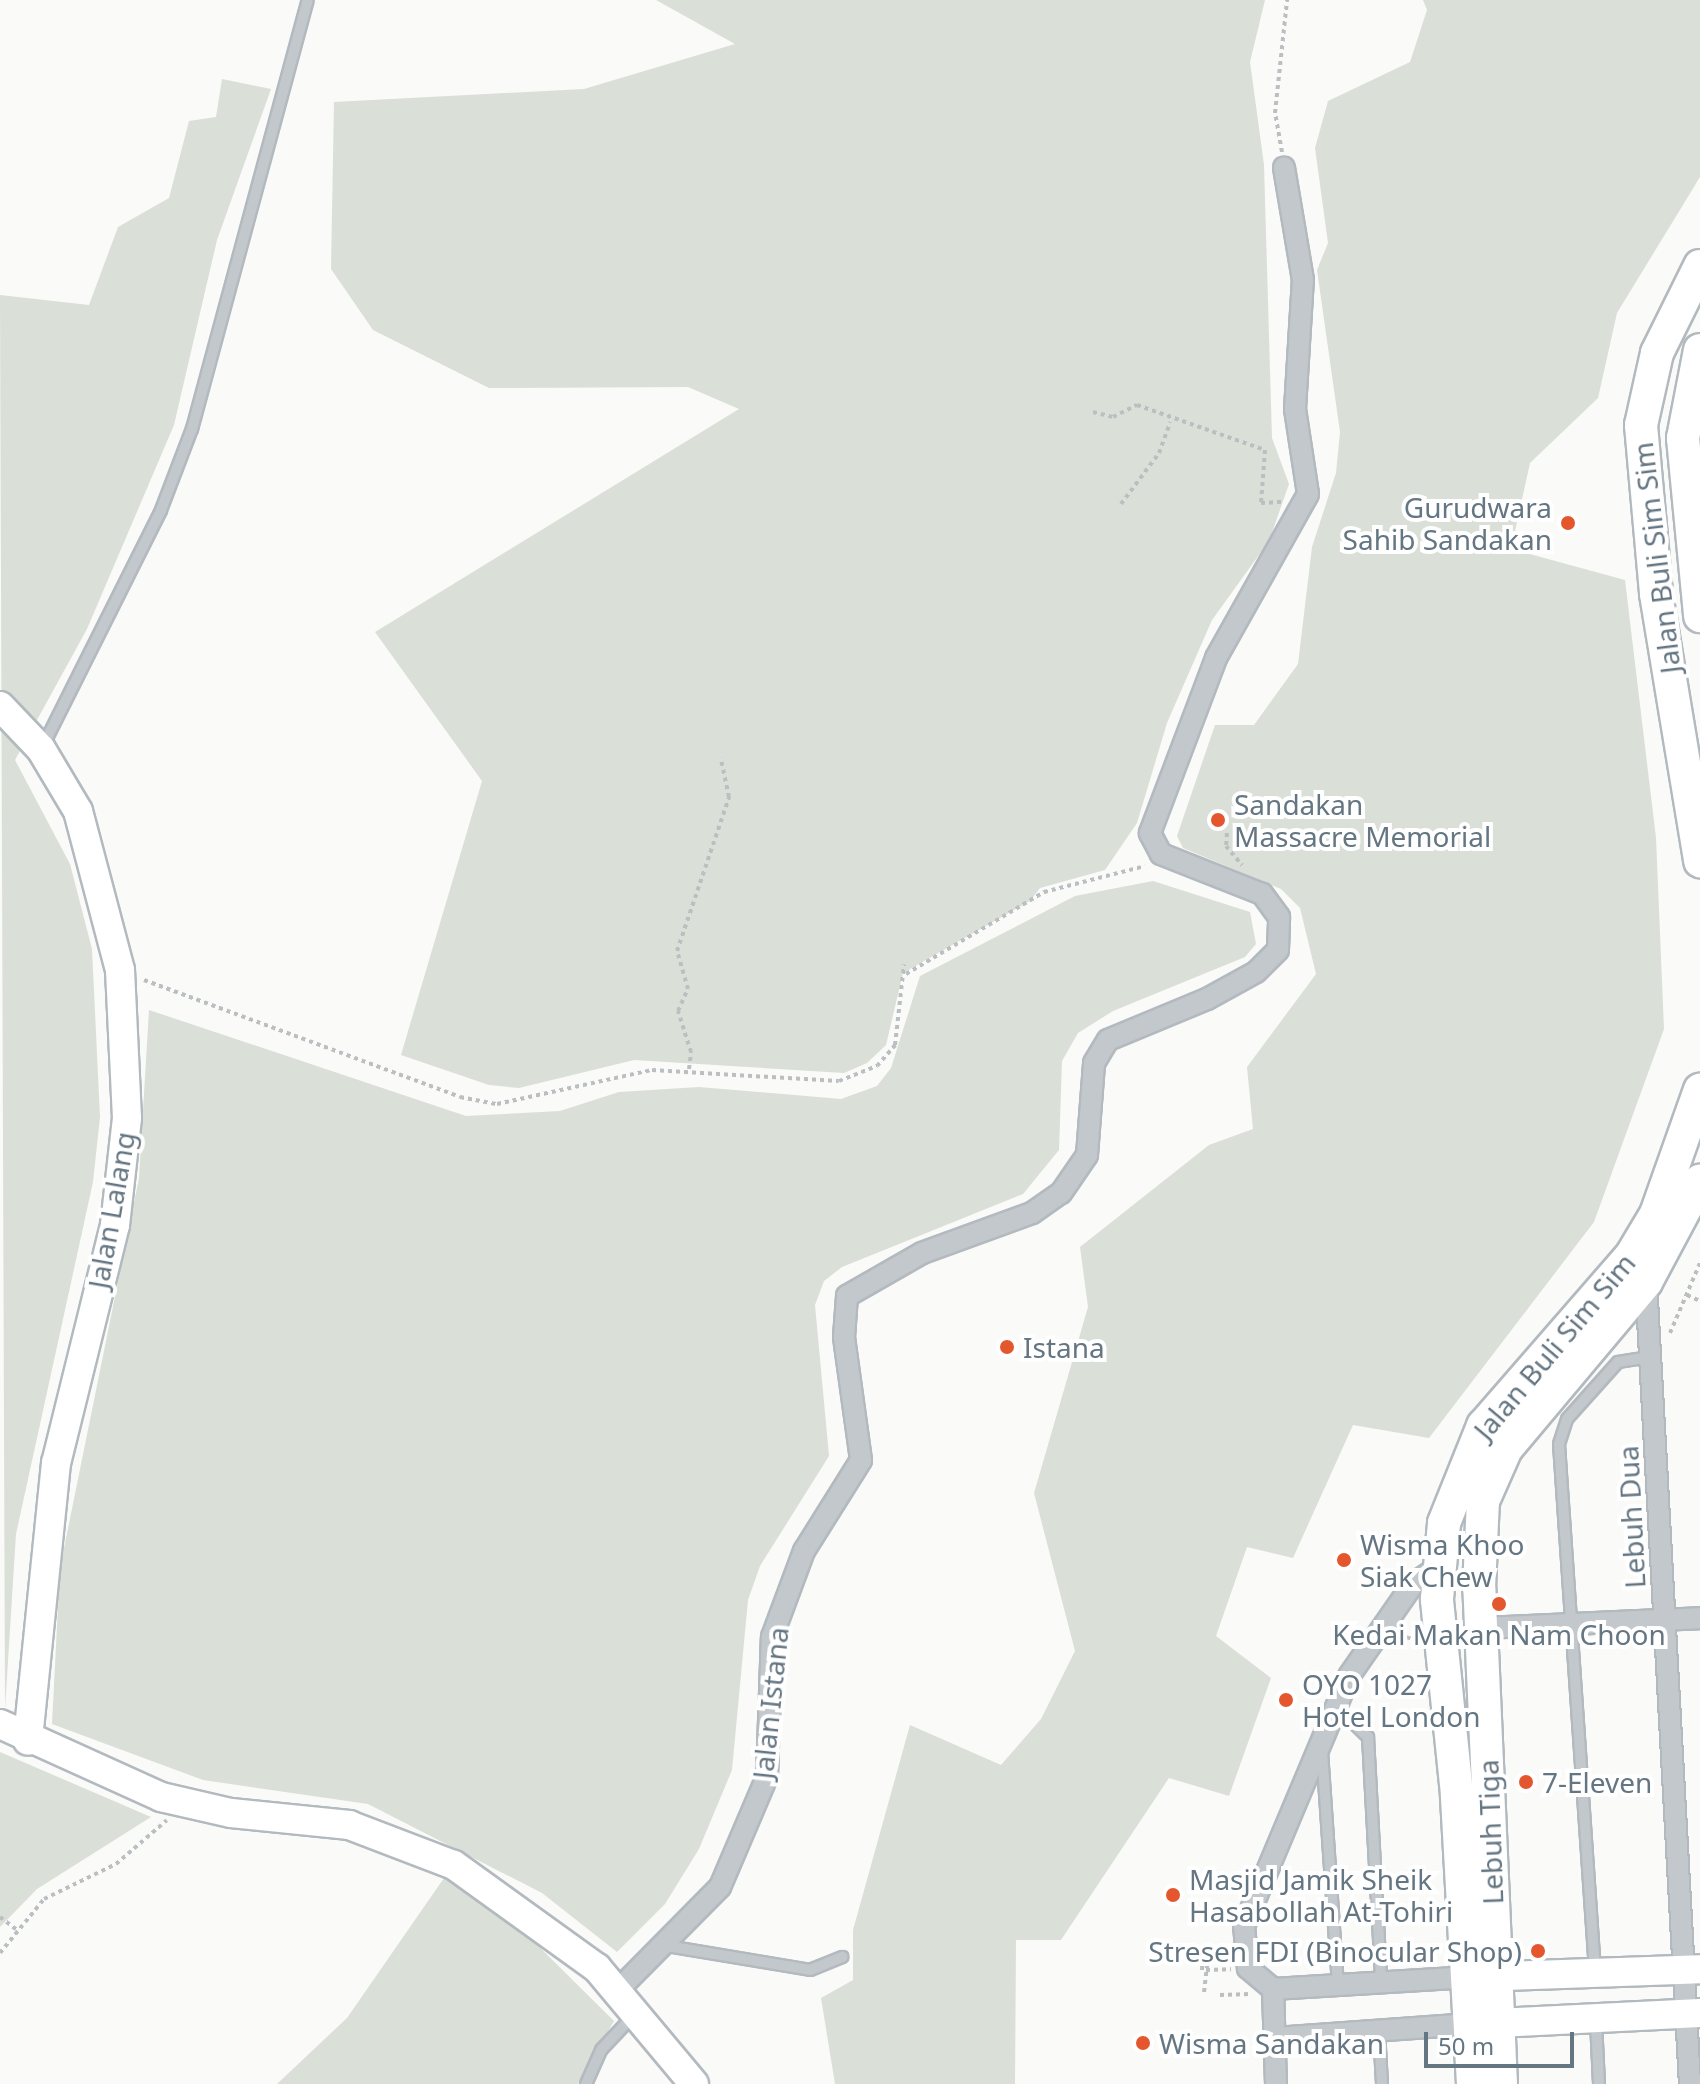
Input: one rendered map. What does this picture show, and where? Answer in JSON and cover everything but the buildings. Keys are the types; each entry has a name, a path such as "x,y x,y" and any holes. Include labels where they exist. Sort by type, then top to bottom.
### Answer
{"main road":[{"name":"Jalan Buli Sim Sim","path":"1700,266 1657,353 1641,425 1654,581 1700,861"},
{"name":"Jalan Buli Sim Sim","path":"1700,350 1683,438 1700,616"},
{"name":"Jalan Buli Sim Sim","path":"1439,1625 1438,1567 1452,1491 1468,1451 1631,1256 1674,1175 1700,1090"},
{"name":"Jalan Buli Sim Sim","path":"1483,1628 1478,1528 1492,1472 1646,1282 1700,1181"},
{"path":"1439,1625 1483,1628"},
{"name":"Lebuh Tiga","path":"1439,1625 1482,1977"},
{"name":"Lebuh Tiga","path":"1473,2084 1484,2023 1483,1628"},
{"name":"Lebuh Tiga","path":"1484,2023 1501,2084"}],"street":[{"path":"1284,168 1303,280 1295,409 1310,478 1305,502"},
{"name":"Jalan Istana","path":"619,1989 667,1946 720,1887 752,1820 767,1777 772,1637 804,1551 861,1460 843,1326 853,1289 922,1253 1032,1213 1061,1193 1087,1155 1094,1063 1108,1040 1207,999 1256,972 1278,950 1279,917 1262,894 1161,854 1150,833 1216,658 1305,502"},
{"name":"Jalan Lalang","path":"0,706 41,749 78,811 120,970 127,1118 115,1225 56,1463 28,1741"},
{"name":"Lebuh Dua","path":"1646,1282 1664,1620 1692,1970 1690,2084"},
{"path":"1438,1567 1413,1584 1384,1624 1320,1734 1241,1943 1248,1968 1273,1989 1381,1980 1692,1970"},
{"path":"1483,1628 1700,1618"},
{"path":"0,1724 28,1741 183,1804 336,1823 420,1849 518,1905 619,1989 694,2084"},
{"path":"1273,1989 1276,2084"},
{"path":"1275,2038 1484,2023 1693,2013"}],"lane":[{"path":"41,749 161,510 192,429 308,0"},
{"path":"1595,1973 1562,1428 1618,1362 1650,1364"},
{"path":"1335,1705 1368,1737 1381,1980"},
{"path":"1320,1734 1338,1985"},
{"path":"667,1946 810,1970 843,1957"},
{"path":"586,2084 601,2050 638,2012"},
{"path":"1596,2018 1599,2084"},
{"path":"1379,2030 1382,2084"}],"path":[{"path":"1284,168 1275,113 1287,0"},
{"path":"1093,412 1113,417 1137,405 1170,422 1200,423 1265,450 1261,503 1305,502"},
{"path":"1121,504 1159,453 1170,422"},
{"path":"689,1069 691,1052 678,1011 688,989 677,951 723,824 729,797 721,758"},
{"path":"906,974 1044,892 1151,864"},
{"path":"120,970 460,1097 497,1104 625,1075 689,1069 839,1081 877,1066 895,1045 906,974 904,965"},
{"path":"1650,1364 1687,1295 1700,1263"},
{"path":"1687,1295 1700,1301"},
{"path":"1384,1624 1410,1641 1439,1625"},
{"path":"0,1953 16,1929 44,1899 140,1847 183,1804"},
{"path":"0,1917 16,1929"},
{"path":"1204,1992 1206,1948"},
{"path":"1204,1970 1233,1969"}],"shaded area":[{"path":"656,0 1265,0 1250,62 1264,165 1272,438 1289,484 1269,541 1212,620 1167,723 1137,823 1105,870 1040,888 1030,901 903,973 886,1045 867,1063 844,1073 634,1060 519,1088 489,1085 401,1055 482,781 375,632 739,409 688,387 489,388 373,330 331,269 334,102 584,89 735,44"},
{"path":"1423,0 1700,0 1700,177 1617,313 1598,398 1530,463 1511,549 1625,580 1656,838 1664,1029 1594,1222 1429,1438 1353,1425 1293,1558 1247,1547 1216,1636 1271,1678 1229,1796 1169,1778 1061,1940 1016,1940 1015,2084 835,2084 821,1998 853,1980 853,1930 910,1725 1001,1765 1041,1719 1075,1651 1034,1493 1088,1307 1080,1247 1209,1145 1253,1129 1247,1067 1316,974 1300,908 1281,889 1183,848 1177,836 1215,725 1254,725 1298,664 1312,547 1336,473 1340,432 1317,270 1328,243 1315,148 1328,101 1410,62 1427,10"},
{"path":"222,79 271,89 217,240 174,425 87,629 15,760 70,864 92,949 100,1117 93,1182 16,1534 5,1709 0,295 89,305 118,227 169,198 189,121 216,117"},
{"path":"1153,881 1250,912 1256,944 1245,957 1113,1011 1078,1033 1062,1061 1059,1150 1023,1194 842,1267 824,1281 815,1305 829,1456 760,1566 748,1600 732,1770 699,1849 665,1904 617,1952 542,1893 368,1804 203,1780 52,1724 60,1568 139,1178 149,1010 466,1116 560,1111 619,1092 699,1087 841,1099 877,1086 891,1068 920,976 1075,896"},
{"path":"0,1752 151,1817 37,1889 0,1927"},
{"path":"444,1878 512,1920 614,2021 578,2084 277,2084 347,2018"}],"place":[{"name":"Gurudwara Sahib Sandakan","path":"1568,523"},
{"name":"Sandakan Massacre Memorial","path":"1218,820"},
{"name":"Istana","path":"1007,1347"},
{"name":"Wisma Khoo Siak Chew","path":"1344,1560"},
{"name":"Kedai Makan Nam Choon","path":"1499,1604"},
{"name":"OYO 1027 Hotel London","path":"1286,1700"},
{"name":"7-Eleven","path":"1526,1782"},
{"name":"Masjid Jamik Sheik Hasabollah At-Tohiri","path":"1173,1895"},
{"name":"Stresen FDI (Binocular Shop)","path":"1538,1951"},
{"name":"Wisma Sandakan","path":"1143,2043"}]}
